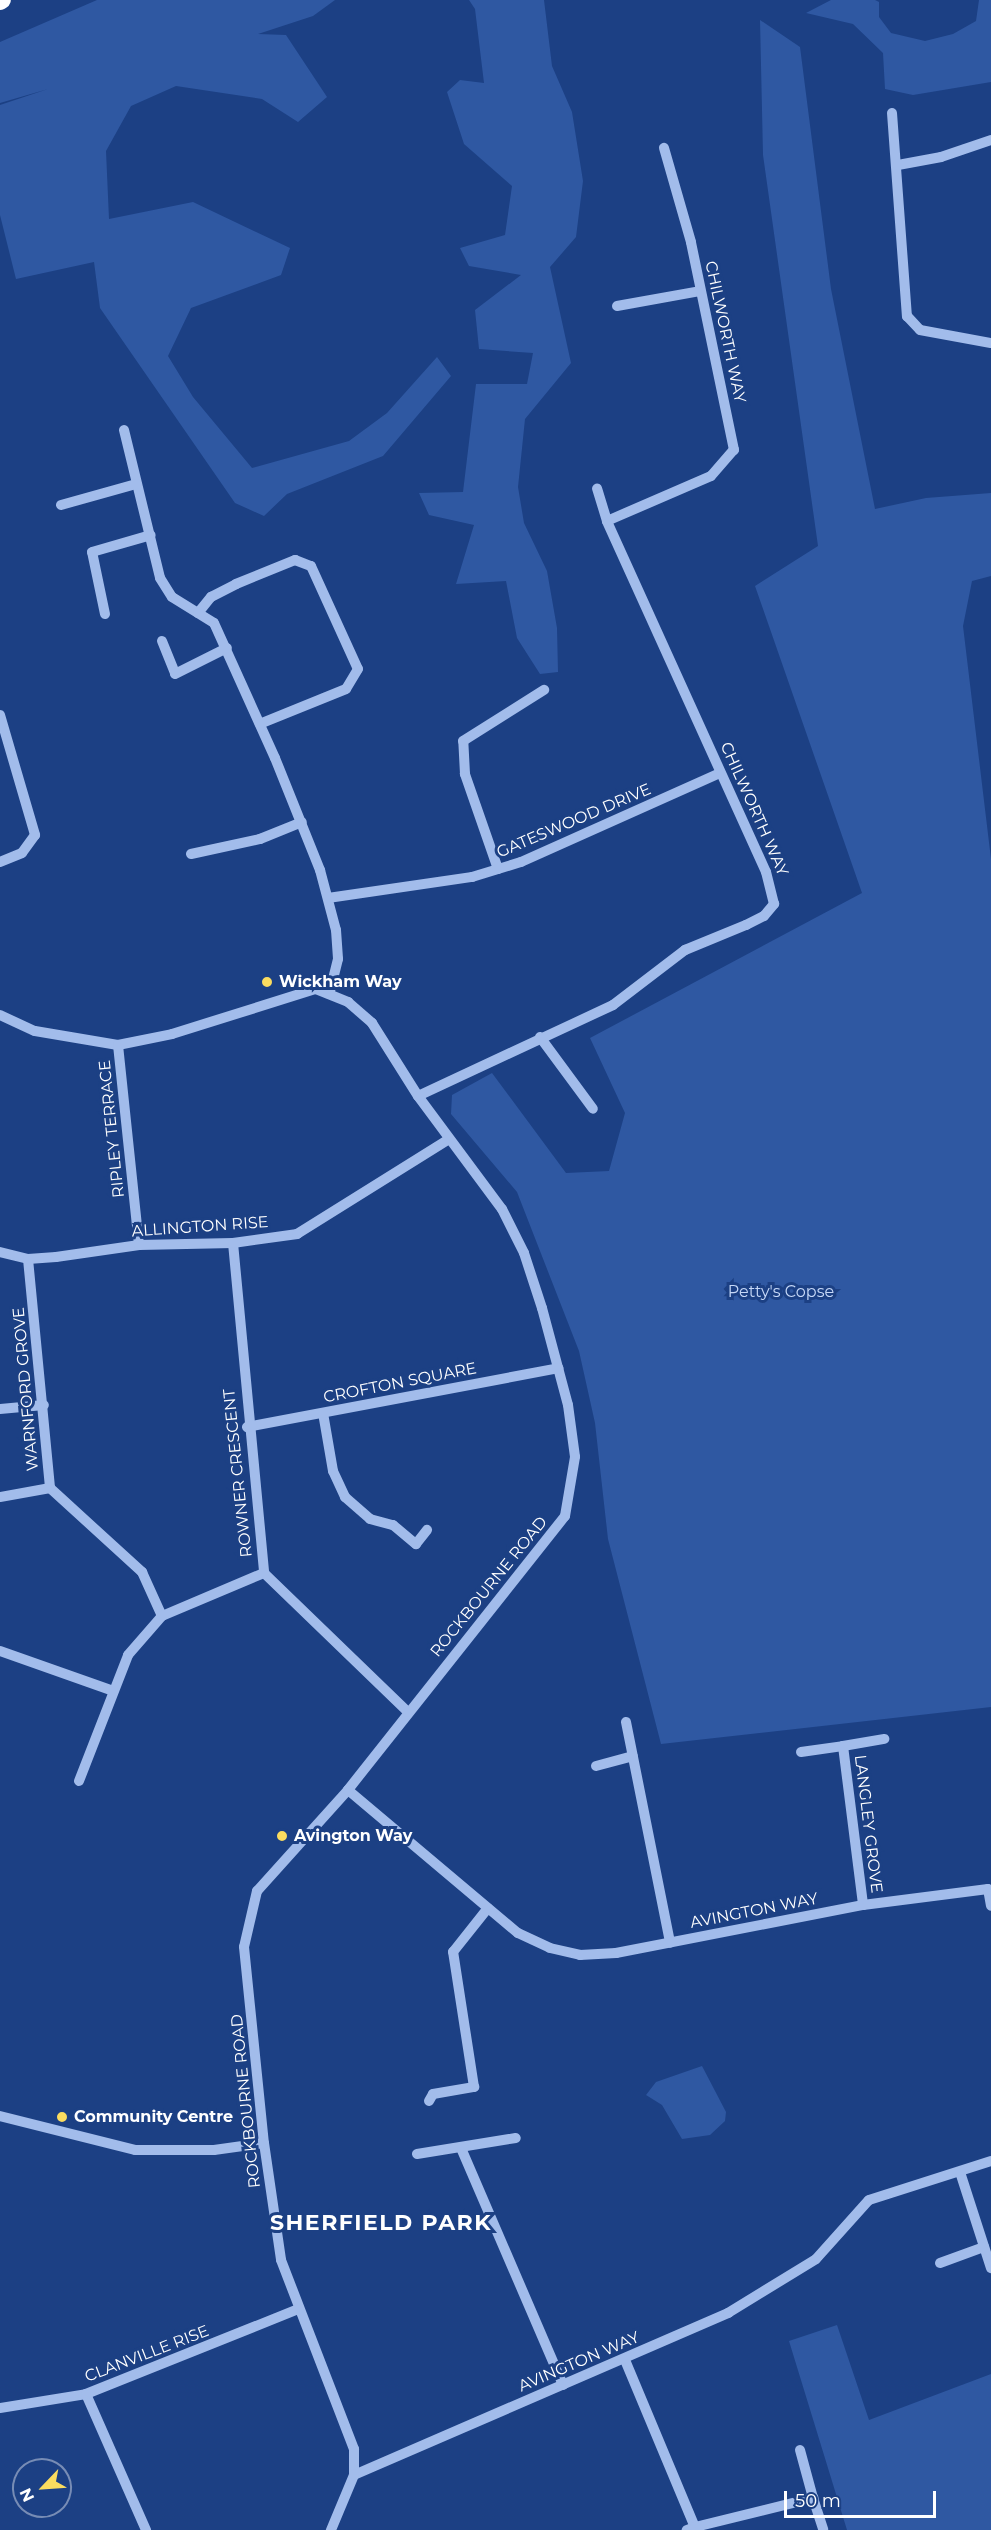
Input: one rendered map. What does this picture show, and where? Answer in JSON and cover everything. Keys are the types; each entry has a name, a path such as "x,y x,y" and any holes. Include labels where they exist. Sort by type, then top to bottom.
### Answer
{"street":[{"path":"892,113 898,165 907,316 920,330 991,343"},
{"path":"898,165 941,157 991,140"},
{"name":"CHILWORTH WAY","path":"606,520 711,476 734,450 700,291 664,148"},
{"path":"617,306 700,291"},
{"path":"124,429 136,484 166,587 172,597 214,623 302,822 328,898 338,959 329,994"},
{"path":"61,506 136,484"},
{"name":"CHILWORTH WAY","path":"418,1096 540,1037 613,1005 685,950 746,925 770,910 773,888 606,520 597,488"},
{"path":"105,614 92,552 151,535"},
{"path":"198,613 211,597 236,584 295,560 311,566 358,669 346,689 260,723"},
{"path":"162,641 175,674 227,648"},
{"path":"498,869 465,774 464,741 544,690"},
{"path":"0,715 35,835 22,853 0,862"},
{"name":"GATESWOOD DRIVE","path":"328,898 413,888 498,869 627,817 720,773"},
{"path":"191,854 260,839 302,822"},
{"name":"ROCKBOURNE ROAD","path":"0,1015 35,1030 118,1045 172,1034 316,989 348,1002 372,1023 418,1096 502,1209 519,1245 558,1368 575,1457 565,1516 407,1711 348,1790 257,1891 246,1936 244,1947 264,2143 280,2260 354,2449 354,2475 331,2530"},
{"path":"540,1037 593,1108"},
{"name":"RIPLEY TERRACE","path":"118,1045 139,1245"},
{"name":"ALLINGTON RISE","path":"0,1252 28,1259 139,1245 233,1243 297,1234 449,1139"},
{"name":"ROWNER CRESCENT","path":"233,1243 247,1427 264,1573 407,1711"},
{"name":"WARNFORD GROVE","path":"28,1259 44,1405 50,1488 142,1572 162,1616"},
{"name":"CROFTON SQUARE","path":"247,1427 558,1368"},
{"path":"0,1410 44,1405"},
{"path":"323,1413 333,1471 345,1497 370,1519 393,1525 416,1544 427,1530"},
{"path":"0,1497 50,1488"},
{"path":"79,1782 111,1690 128,1655 162,1616 264,1573"},
{"path":"0,1651 111,1690"},
{"path":"626,1722 670,1943"},
{"name":"LANGLEY GROVE","path":"801,1752 884,1739"},
{"name":"LANGLEY GROVE","path":"843,1746 863,1905"},
{"path":"596,1766 633,1756"},
{"name":"AVINGTON WAY","path":"348,1790 518,1933 550,1948 580,1955 616,1953 863,1905 988,1889 991,1906"},
{"path":"429,2102 433,2094 474,2087 453,1952 488,1908"},
{"path":"0,2116 135,2150 214,2150 264,2143"},
{"path":"417,2154 516,2138"},
{"path":"461,2148 563,2385"},
{"name":"AVINGTON WAY","path":"354,2475 626,2360 728,2313 816,2259 869,2200 991,2161"},
{"path":"960,2172 991,2268"},
{"path":"940,2263 984,2247"},
{"name":"CLANVILLE RISE","path":"0,2408 86,2394 299,2309"},
{"path":"626,2360 691,2529 813,2498"},
{"path":"86,2394 146,2530"},
{"path":"800,2450 823,2529"}],"green space":[{"path":"97,0 335,0 313,16 258,34 286,35 327,97 298,122 262,99 176,86 131,106 106,151 109,219 193,202 290,248 281,275 191,308 168,356 193,397 252,468 349,441 387,413 437,357 451,376 383,456 287,494 264,516 235,503 100,308 94,262 16,279 0,215 0,105 48,89 0,103 0,42"},
{"path":"469,0 544,0 552,66 572,112 583,181 576,237 550,267 571,363 525,419 518,487 524,523 547,571 557,628 558,672 540,674 517,638 506,581 456,584 474,525 429,515 419,493 463,492 476,384 527,384 533,353 479,349 475,310 521,275 469,266 460,248 505,235 512,186 464,144 447,92 460,80 484,83 475,9"},
{"path":"831,0 875,0 879,2 879,17 891,33 925,41 953,34 976,21 979,0 991,0 991,82 913,95 885,89 883,53 853,24 806,13"},
{"name":"Petty's Copse","path":"760,20 800,47 831,289 875,509 926,498 991,493 991,576 972,581 963,626 991,859 991,1707 661,1744 608,1539 595,1423 579,1351 517,1192 451,1114 452,1095 492,1073 566,1173 609,1171 625,1113 590,1038 862,893 755,586 818,546 763,155"},
{"path":"702,2066 726,2112 725,2121 710,2135 682,2139 662,2105 646,2095 656,2082"},
{"path":"837,2325 869,2420 991,2374 991,2530 847,2530 789,2341"}],"place":[{"name":"Wickham Way","path":"267,982"},
{"name":"Avington Way","path":"282,1836"},
{"name":"Community Centre","path":"62,2117"}],"district":[{"name":"SHERFIELD PARK","path":"381,2223"}]}
